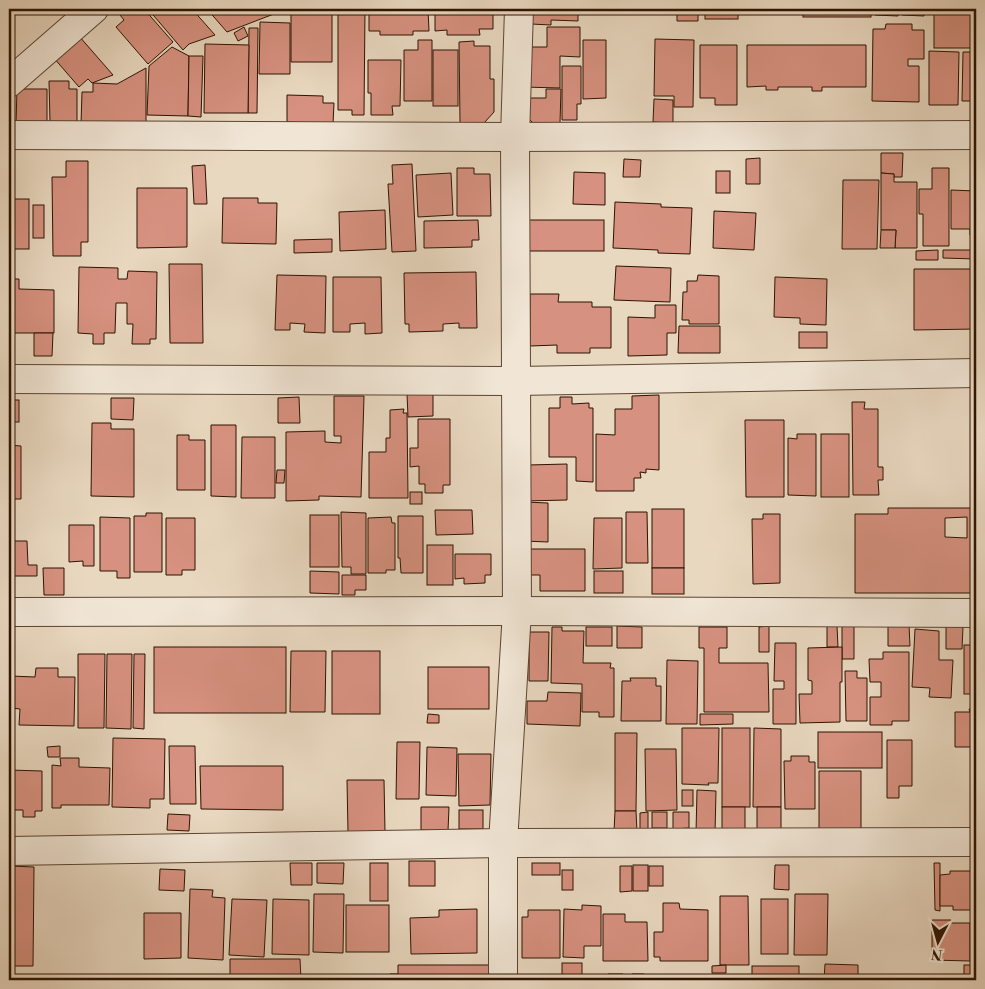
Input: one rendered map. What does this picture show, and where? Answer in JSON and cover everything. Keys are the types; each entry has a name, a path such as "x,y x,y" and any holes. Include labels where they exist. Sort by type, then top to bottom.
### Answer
{"street":[{"path":"9,83 94,9"},
{"path":"503,980 503,843 517,611 515,137 519,9"},
{"path":"9,135 976,136"},
{"path":"9,380 517,380 976,373"},
{"path":"9,612 517,611 976,614"},
{"path":"9,851 503,843 976,842"}],"building":[{"path":"144,9 173,42 148,64 116,27 124,20 116,10"},
{"path":"148,9 192,9 215,35 189,44 183,50"},
{"path":"207,9 276,9 279,12 227,32"},
{"path":"318,9 332,9 332,62 291,62 291,13 318,13"},
{"path":"338,9 365,9 364,115 352,115 352,110 338,110"},
{"path":"369,9 428,9 429,31 413,31 413,35 380,35 380,31 369,31"},
{"path":"435,9 493,9 493,29 479,29 480,35 447,35 447,30 435,31"},
{"path":"523,9 578,9 578,21 551,20 551,25 531,24"},
{"path":"665,9 698,9 698,21 677,21 677,10"},
{"path":"705,9 738,9 738,19 705,19"},
{"path":"803,9 871,9 871,17 803,17"},
{"path":"875,9 898,9 898,16 875,15"},
{"path":"902,9 924,9 924,16 902,15"},
{"path":"934,9 976,9 976,48 934,48"},
{"path":"260,22 290,23 290,74 259,74"},
{"path":"886,24 912,24 912,30 924,30 924,59 908,59 908,66 919,66 919,102 872,101 873,29 885,29"},
{"path":"244,27 248,36 238,41 234,33"},
{"path":"547,27 580,27 580,57 560,56 560,88 523,87 524,47 547,47"},
{"path":"249,28 258,28 257,113 248,113"},
{"path":"79,36 113,75 92,83 88,79 79,87 53,57"},
{"path":"655,39 694,40 693,107 674,107 674,96 654,96"},
{"path":"418,40 432,40 432,101 404,101 404,50 418,50"},
{"path":"583,40 606,40 606,98 583,99"},
{"path":"474,41 474,46 490,46 490,79 494,79 494,112 484,123 460,123 459,42"},
{"path":"205,44 249,45 248,113 204,113"},
{"path":"700,45 737,45 737,105 715,105 715,98 700,98"},
{"path":"747,45 866,45 866,87 822,87 822,91 812,91 812,87 778,87 778,90 766,90 766,86 747,87"},
{"path":"172,47 189,56 188,116 147,115 149,66"},
{"path":"433,50 458,50 458,106 433,106"},
{"path":"929,51 959,52 958,105 929,105"},
{"path":"963,52 976,52 976,101 962,101"},
{"path":"189,56 203,56 201,117 188,116"},
{"path":"368,60 401,60 400,106 392,106 393,115 371,115 371,93 368,93"},
{"path":"562,66 581,66 581,104 577,104 577,120 562,120"},
{"path":"146,68 146,124 81,124 82,92 93,92 93,83 117,84"},
{"path":"49,81 69,81 69,89 77,89 77,122 50,123"},
{"path":"17,89 47,89 47,123 16,123"},
{"path":"546,89 561,89 560,123 533,123 523,113 523,98 546,98"},
{"path":"287,95 323,96 323,103 334,103 333,124 287,122"},
{"path":"654,99 673,100 673,123 653,122"},
{"path":"881,153 903,153 902,177 881,173"},
{"path":"760,158 760,184 746,184 746,159"},
{"path":"624,159 641,160 640,177 623,177"},
{"path":"66,161 88,161 88,242 81,242 81,256 53,256 52,177 66,177"},
{"path":"412,164 416,251 392,252 388,184 393,184 392,165"},
{"path":"205,165 207,204 194,204 192,166"},
{"path":"457,168 474,168 474,174 490,174 491,216 457,216"},
{"path":"932,168 949,168 949,246 923,246 923,214 919,214 919,189 932,189"},
{"path":"716,171 730,171 730,193 716,193"},
{"path":"574,172 605,173 605,205 573,204"},
{"path":"451,173 453,215 418,217 416,175"},
{"path":"881,173 894,174 894,182 917,182 917,248 895,248 896,230 881,230"},
{"path":"843,180 879,180 877,249 842,249"},
{"path":"137,188 187,188 187,247 137,248"},
{"path":"951,190 976,191 976,235 970,235 970,229 951,229"},
{"path":"223,198 258,198 258,203 277,203 276,244 222,243"},
{"path":"9,199 29,199 29,249 9,249"},
{"path":"615,202 661,204 661,207 692,208 690,254 658,253 658,250 613,248"},
{"path":"33,205 44,205 44,238 33,238"},
{"path":"385,210 386,249 340,251 339,212"},
{"path":"714,211 756,213 754,250 713,248"},
{"path":"478,220 479,240 472,240 472,247 424,248 424,221"},
{"path":"524,220 604,220 604,251 524,251"},
{"path":"881,230 896,230 895,248 880,248"},
{"path":"332,239 332,252 294,253 294,240"},
{"path":"938,250 938,260 916,260 916,251"},
{"path":"943,250 976,250 976,259 943,258"},
{"path":"169,264 202,264 203,343 170,343"},
{"path":"616,266 671,268 670,302 614,300"},
{"path":"79,267 118,268 118,279 127,279 128,271 157,272 156,339 150,339 150,344 132,344 133,324 127,324 127,303 116,303 115,333 104,333 104,344 93,344 93,334 78,333"},
{"path":"914,269 976,269 976,329 914,330"},
{"path":"476,272 477,328 459,328 459,323 443,324 443,331 409,332 409,324 405,324 404,273"},
{"path":"277,275 326,276 325,333 304,332 305,324 290,323 290,330 275,330"},
{"path":"698,275 719,276 719,324 689,324 689,320 682,320 683,292 687,292 687,281 697,281"},
{"path":"333,277 381,277 382,333 365,334 365,323 350,324 350,332 333,332"},
{"path":"775,277 827,279 826,325 800,324 800,318 774,317"},
{"path":"9,279 19,279 19,289 54,290 54,333 9,333"},
{"path":"530,294 559,294 558,302 592,302 592,307 611,307 611,348 590,348 590,353 557,353 557,345 530,346"},
{"path":"655,305 676,305 676,333 667,333 667,355 628,356 628,317 655,318"},
{"path":"679,326 720,326 720,353 678,353"},
{"path":"799,332 827,332 827,348 799,348"},
{"path":"34,333 53,333 52,356 34,356"},
{"path":"407,394 433,394 433,416 408,417"},
{"path":"659,395 659,470 646,469 646,473 640,472 641,478 634,478 634,491 596,491 596,434 615,435 615,409 632,409 632,396"},
{"path":"334,396 364,396 361,497 319,496 319,500 286,501 286,432 325,431 325,442 341,443 341,436 334,436"},
{"path":"299,397 300,423 278,423 278,398"},
{"path":"560,397 572,397 572,404 589,403 589,408 593,408 593,482 576,481 576,457 549,457 549,408 560,408"},
{"path":"111,398 134,398 133,420 111,419"},
{"path":"9,400 19,400 19,422 9,422"},
{"path":"852,402 865,402 864,409 878,409 878,467 883,467 883,480 878,480 879,495 853,495"},
{"path":"404,409 403,413 407,413 408,498 369,498 369,452 386,452 386,438 390,438 390,410"},
{"path":"418,419 450,419 450,485 443,485 443,493 425,493 425,484 419,484 419,466 410,467 410,448 418,448"},
{"path":"745,420 784,420 784,497 746,497"},
{"path":"92,423 111,423 111,429 134,429 134,497 91,496"},
{"path":"211,425 236,425 236,497 211,496"},
{"path":"797,434 816,434 816,496 788,495 788,438 797,439"},
{"path":"821,434 849,434 849,497 821,497"},
{"path":"177,435 189,435 189,440 205,440 205,490 177,490"},
{"path":"242,437 275,437 275,498 241,498"},
{"path":"9,445 21,446 21,499 9,499"},
{"path":"567,464 567,500 523,501 528,465"},
{"path":"277,470 285,470 284,483 276,483"},
{"path":"410,492 422,492 422,504 410,504"},
{"path":"524,502 548,503 548,542 524,541"},
{"path":"888,508 976,508 976,593 855,593 855,514 888,514","holes":["967,517 967,538 945,537 945,518"]},
{"path":"652,509 684,509 684,568 652,568"},
{"path":"435,510 472,510 473,534 436,535"},
{"path":"341,512 366,513 366,574 351,574 351,567 342,567"},
{"path":"626,512 647,512 648,563 626,563"},
{"path":"146,513 162,513 162,572 134,572 134,516 146,516"},
{"path":"763,514 780,514 780,583 753,584 752,519 763,519"},
{"path":"310,515 339,515 339,567 310,567"},
{"path":"398,516 423,516 423,573 401,573 400,558 398,558"},
{"path":"100,517 130,518 130,578 117,578 117,571 100,571"},
{"path":"391,517 392,523 395,523 395,570 386,570 386,573 368,573 368,518"},
{"path":"166,518 195,518 195,570 182,570 182,575 166,575"},
{"path":"594,518 622,518 622,568 593,569"},
{"path":"69,525 94,525 94,566 83,566 83,561 69,562"},
{"path":"9,541 27,541 28,565 37,565 37,576 9,576"},
{"path":"427,545 453,545 453,585 427,585"},
{"path":"530,549 585,549 585,591 540,591 540,575 530,575"},
{"path":"455,554 491,554 491,575 485,575 485,583 464,584 464,578 455,579"},
{"path":"43,568 64,568 64,595 44,595"},
{"path":"652,568 684,568 684,594 652,594"},
{"path":"310,571 339,572 339,594 310,593"},
{"path":"594,571 623,571 623,593 594,593"},
{"path":"342,575 366,575 366,590 355,590 355,595 342,595"},
{"path":"854,625 854,659 842,659 842,626"},
{"path":"888,625 909,625 910,646 888,646"},
{"path":"617,626 642,627 642,648 617,648"},
{"path":"769,626 769,652 759,652 759,627"},
{"path":"827,626 837,626 838,647 827,647"},
{"path":"946,626 963,627 962,649 946,649"},
{"path":"552,627 562,627 562,631 584,631 583,663 611,663 610,668 614,668 614,717 599,717 599,712 582,712 582,684 551,683"},
{"path":"586,627 612,627 612,646 586,646"},
{"path":"699,627 727,627 727,648 719,648 719,663 768,663 769,712 704,712 704,648 699,648"},
{"path":"915,629 939,631 939,660 953,660 951,698 929,697 930,688 912,687"},
{"path":"529,632 549,632 548,681 529,681"},
{"path":"775,643 796,643 796,724 773,724 773,689 784,689 784,681 774,681"},
{"path":"964,645 976,645 976,694 964,694"},
{"path":"154,647 286,647 286,713 154,713"},
{"path":"842,647 840,722 800,723 799,694 812,694 812,681 808,680 808,648"},
{"path":"291,651 326,651 325,712 290,712"},
{"path":"332,651 380,651 380,714 332,714"},
{"path":"883,652 909,652 909,721 892,721 892,725 870,725 870,697 881,697 881,682 870,682 869,659 883,659"},
{"path":"78,654 105,654 104,728 78,728"},
{"path":"107,654 132,654 131,729 106,728"},
{"path":"134,654 145,654 144,729 133,728"},
{"path":"667,660 698,661 697,724 666,724"},
{"path":"428,667 489,667 489,709 428,709"},
{"path":"36,668 58,668 58,677 75,677 74,726 19,725 20,709 11,708 11,676 35,677"},
{"path":"845,671 857,671 857,678 867,678 867,721 846,721"},
{"path":"630,678 656,678 656,686 661,686 661,721 621,721 622,681 631,681"},
{"path":"548,692 581,693 580,726 527,724 527,701 547,701"},
{"path":"969,709 976,709 976,747 955,747 955,712 970,712"},
{"path":"428,714 439,715 439,723 427,723"},
{"path":"700,714 733,714 733,724 700,725"},
{"path":"682,728 719,728 718,783 708,783 709,785 682,784"},
{"path":"722,728 750,728 750,807 722,807"},
{"path":"754,728 781,729 781,807 753,807"},
{"path":"818,732 882,732 882,768 818,768"},
{"path":"615,733 637,733 636,811 615,811"},
{"path":"113,738 165,739 164,799 150,799 150,808 112,807"},
{"path":"887,740 912,740 912,786 899,786 899,798 887,798"},
{"path":"397,742 420,742 419,799 396,799"},
{"path":"60,746 60,757 48,757 47,747"},
{"path":"169,746 195,746 196,804 170,804"},
{"path":"427,747 457,748 456,796 426,795"},
{"path":"645,749 676,749 677,810 646,811"},
{"path":"458,754 491,754 490,805 459,806"},
{"path":"791,756 809,756 809,762 815,762 815,809 785,809 784,761 791,761"},
{"path":"60,758 79,758 79,767 110,768 109,805 61,805 61,808 52,808 52,765 61,766"},
{"path":"200,766 283,766 283,810 201,809"},
{"path":"9,770 42,771 42,811 35,811 35,817 23,817 23,810 9,810"},
{"path":"819,771 861,771 861,831 819,830"},
{"path":"347,780 384,780 385,832 348,832"},
{"path":"682,790 693,790 693,806 682,806"},
{"path":"697,790 716,791 715,833 696,833"},
{"path":"421,807 449,807 448,831 421,830"},
{"path":"722,807 745,807 745,832 722,832"},
{"path":"757,807 781,807 781,831 757,830"},
{"path":"459,810 483,810 483,829 459,829"},
{"path":"615,811 636,811 637,832 614,832"},
{"path":"648,812 648,829 640,829 640,813"},
{"path":"652,812 667,812 667,828 652,828"},
{"path":"673,812 689,812 689,828 673,829"},
{"path":"168,814 190,815 189,831 167,830"},
{"path":"409,861 435,861 435,886 409,886"},
{"path":"290,863 312,863 312,885 291,885"},
{"path":"317,863 344,863 343,884 317,883"},
{"path":"370,863 388,863 388,901 370,901"},
{"path":"532,863 560,863 560,875 532,875"},
{"path":"934,863 940,863 940,911 935,910"},
{"path":"633,865 648,865 648,891 633,891"},
{"path":"775,865 789,865 789,890 774,889"},
{"path":"10,866 34,867 33,966 9,966"},
{"path":"620,866 632,866 632,891 620,892"},
{"path":"649,866 663,866 663,886 649,886"},
{"path":"160,869 185,870 184,891 159,890"},
{"path":"562,870 573,870 573,890 562,890"},
{"path":"950,871 976,871 976,910 953,910 953,906 940,906 940,875 950,874"},
{"path":"190,889 213,890 212,897 225,898 223,960 188,958"},
{"path":"314,894 344,894 343,953 313,952"},
{"path":"795,894 828,894 827,955 794,955"},
{"path":"720,896 748,896 749,965 720,965"},
{"path":"232,899 267,900 264,957 229,955"},
{"path":"273,899 309,900 309,955 272,954"},
{"path":"761,899 788,899 788,954 761,954"},
{"path":"663,903 679,903 680,909 708,910 708,961 660,961 660,957 654,957 654,932 663,932"},
{"path":"346,905 389,905 389,952 346,952"},
{"path":"582,905 601,906 601,946 584,946 584,958 563,957 564,909 582,910"},
{"path":"477,909 477,953 411,954 410,918 439,917 439,910"},
{"path":"528,910 560,910 560,958 522,958 522,917 528,917"},
{"path":"144,913 181,913 181,958 144,959"},
{"path":"603,914 625,914 625,922 647,922 648,961 603,961"},
{"path":"932,920 970,923 970,961 932,960"},
{"path":"976,930 976,962 972,962 972,931"},
{"path":"230,959 300,959 301,980 230,980"},
{"path":"562,963 582,963 582,980 562,980"},
{"path":"825,964 858,965 858,980 824,980"},
{"path":"398,965 490,965 489,980 390,980 390,974 398,974"},
{"path":"726,965 726,973 712,973 712,966"},
{"path":"964,965 976,965 976,980 964,980"},
{"path":"752,966 799,966 799,980 752,980"},
{"path":"608,974 623,974 623,979 626,978 626,980 605,980 605,978 608,978"},
{"path":"632,974 644,974 644,978 647,980 629,980 629,978 632,978"},
{"path":"750,977 750,980 713,980 713,978"},
{"path":"103,978 103,980 50,980 50,979"},
{"path":"558,979 558,980 522,980"},
{"path":"685,979 685,980 653,980"}]}
